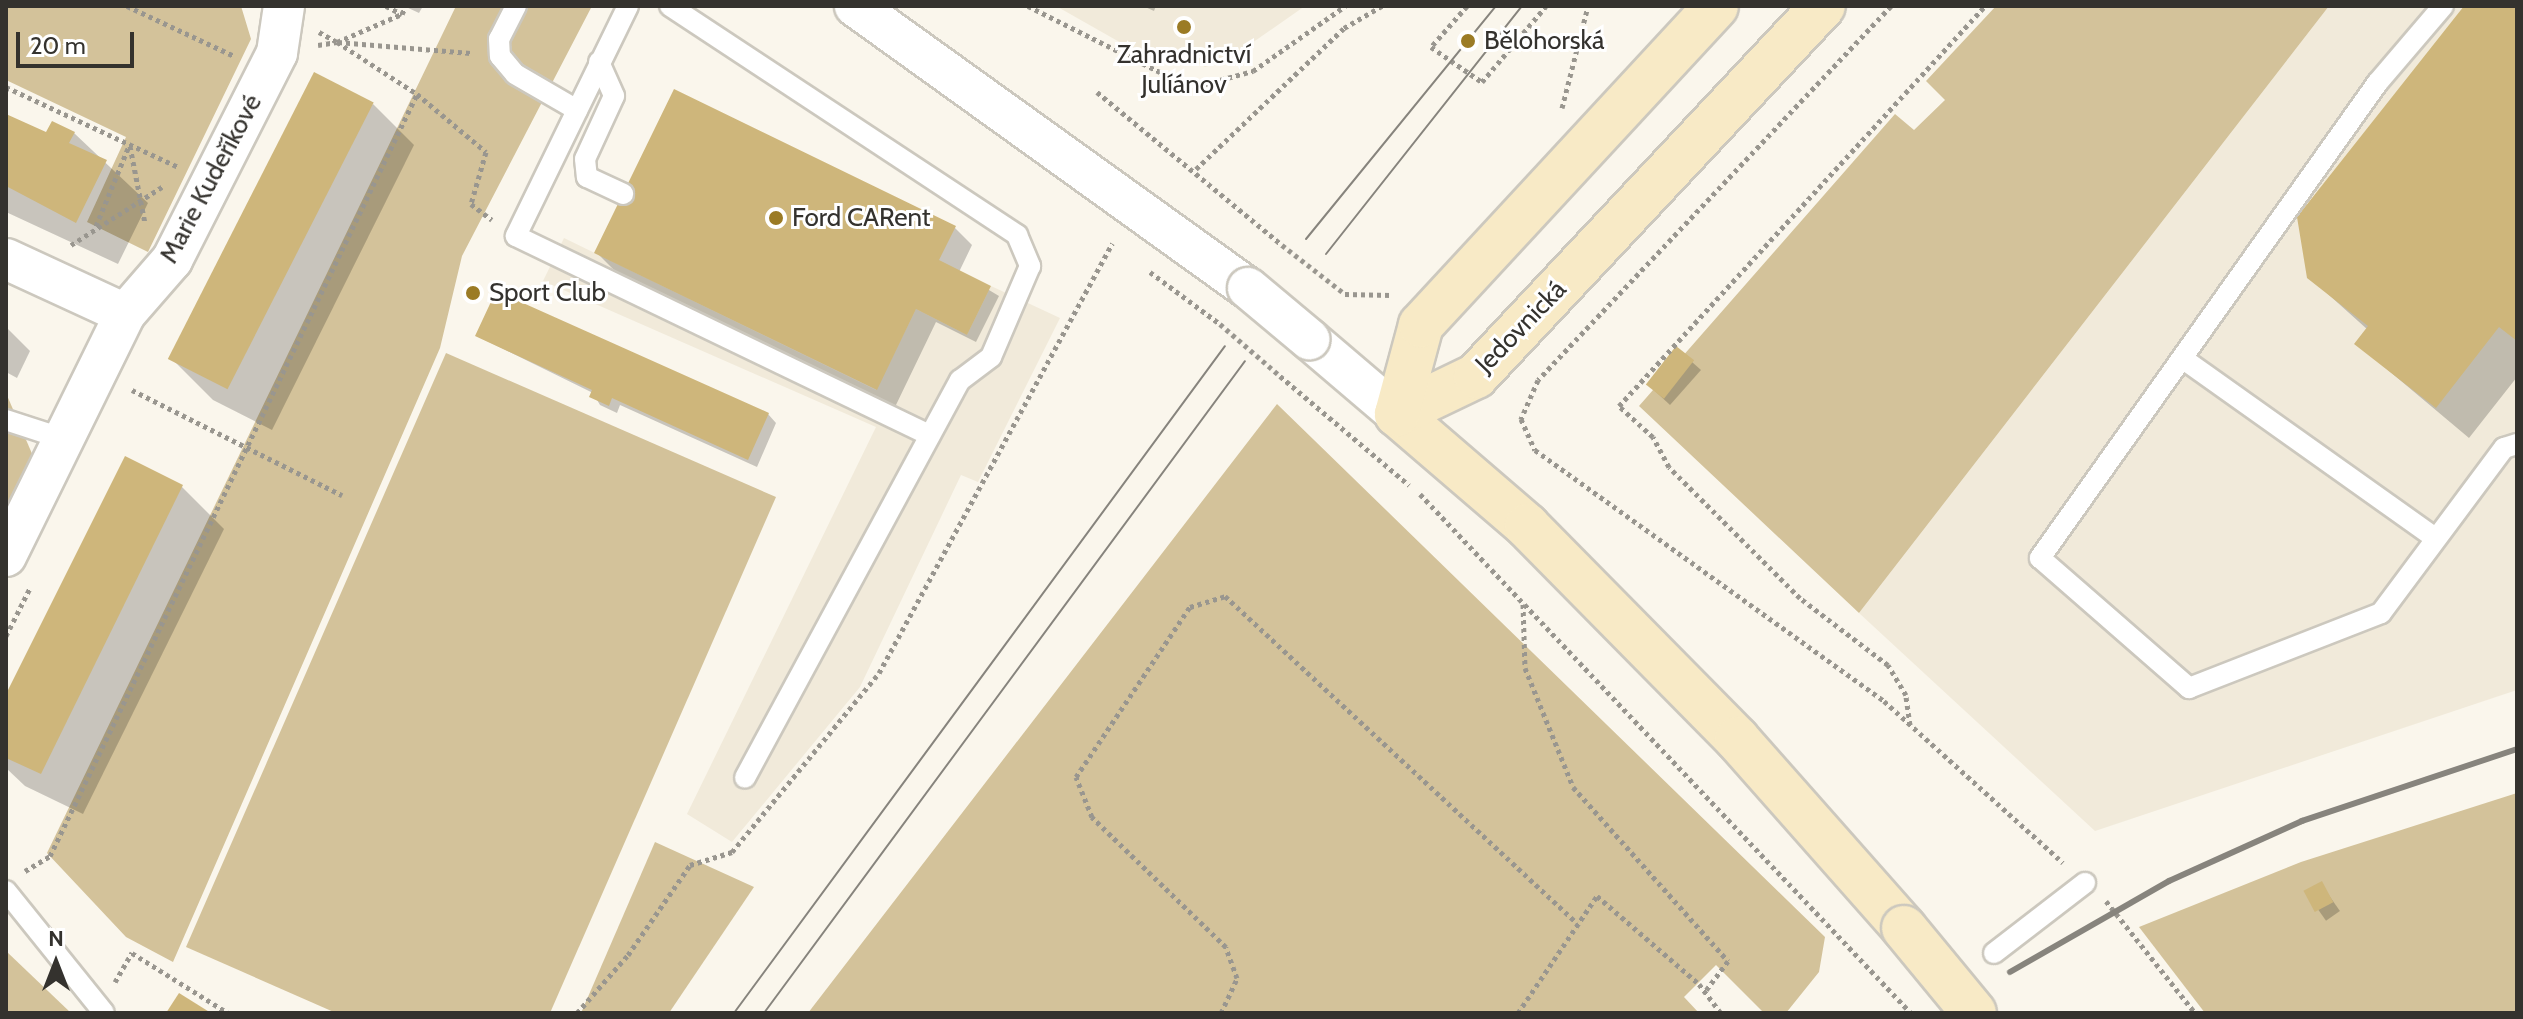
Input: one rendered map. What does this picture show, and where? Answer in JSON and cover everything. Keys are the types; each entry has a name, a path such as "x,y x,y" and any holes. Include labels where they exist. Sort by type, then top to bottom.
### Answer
{"main road":[{"path":"1716,6 1421,325 1397,414 1527,526 1737,739 1904,928 1974,1013"},
{"name":"Jedovnická","path":"1397,414 1476,376 1823,6"}],"street":[{"path":"855,6 1248,288 1397,414"},
{"name":"Marie Kudeříkové","path":"6,556 61,438 125,314 172,260 272,62 286,10"},
{"path":"6,259 125,314"}],"lane":[{"path":"516,6 499,39 500,56 515,74 577,110"},
{"path":"628,6 516,236 930,435"},
{"path":"670,6 1017,235 1030,266 1019,301 991,357 960,380 745,778"},
{"path":"2443,6 2378,82 2186,361 2040,558 2189,688 2381,613 2504,448 2517,444"},
{"path":"599,62 614,96 585,159 587,177 623,194"},
{"path":"2186,361 2435,538"},
{"path":"6,420 61,438"},
{"path":"12,883 102,1012"},
{"path":"1994,953 2085,883"}],"path":[{"path":"127,6 272,62 337,42 402,14 406,6"},
{"path":"386,6 402,14"},
{"path":"1028,6 1168,76 1205,84 1253,71 1345,6"},
{"path":"1196,169 1344,28 1382,6"},
{"path":"1467,6 1431,47 1482,82 1546,6"},
{"path":"1560,117 1588,6"},
{"path":"1891,6 1538,380 1521,419 1535,450 1910,725 2115,910 2195,1013"},
{"path":"1910,725 1906,695 1888,665 1800,598 1669,467 1653,437 1619,406 1985,6"},
{"path":"286,10 417,94 486,152 471,204 516,236"},
{"path":"337,42 500,56"},
{"path":"6,87 186,171 71,245"},
{"path":"1097,92 1196,169 1282,245 1345,294 1391,295 1402,284"},
{"path":"12,883 50,856 417,94"},
{"path":"130,146 148,238"},
{"path":"95,227 130,146"},
{"path":"577,1013 636,945 690,865 732,852 879,673 1112,243 1124,252"},
{"path":"1136,261 1220,324 1422,495 1866,959 1911,1013"},
{"path":"132,390 342,495"},
{"path":"1221,1013 1237,978 1226,947 1092,817 1076,777 1190,607 1225,596 1577,923"},
{"path":"1523,604 1525,668 1573,787 1728,961 1705,992"},
{"path":"1518,1013 1597,896 1705,992 1721,1013"},
{"path":"102,1012 132,953 228,1013"}],"shaded area":[{"path":"6,6 241,6 251,39 148,252 87,222 126,137 6,80"},
{"path":"456,6 592,6 462,256 440,348 173,962 126,937 47,853"},
{"name":"Zahradnictví Julíánov","path":"1056,6 1305,6 1229,59 1205,67 1175,49 1160,65"},
{"path":"1996,6 2329,6 1859,613 1639,406 1895,114 1914,130 1945,100 1926,81"},
{"path":"2329,6 2517,6 2517,690 2095,831 1859,613"},
{"path":"564,238 876,390 916,309 967,335 991,286 1060,318 978,482 961,475 860,687 732,842 687,814 876,427 543,281"},
{"path":"446,353 776,497 550,1013 336,1013 186,947"},
{"path":"6,393 39,470 6,532"},
{"path":"1277,404 1825,937 1819,972 1786,1013 1764,1013 1716,965 1684,997 1699,1013 808,1013"},
{"path":"2517,793 2517,1013 2205,1013 2139,927 2301,862"},
{"path":"655,842 754,887 669,1013 581,1013"},
{"path":"6,951 71,1013 6,1013"}],"building":[{"path":"2464,6 2517,6 2517,341 2499,327 2436,408 2354,344 2368,326 2307,278 2297,217"},
{"path":"314,72 374,102 228,389 168,359"},
{"path":"674,89 956,226 939,260 991,286 967,335 916,309 877,390 594,253"},
{"path":"6,114 46,132 52,121 75,132 69,143 107,160 76,223 6,186"},
{"path":"496,291 769,413 748,460 612,398 609,406 589,397 592,390 475,336"},
{"path":"1676,346 1694,360 1664,399 1646,385"},
{"path":"125,456 183,485 41,774 6,758 6,694"},
{"path":"2322,881 2333,902 2315,912 2303,891"},
{"path":"179,993 211,1013 166,1013"}],"tram line":[{"path":"1306,239 1496,6"},
{"path":"1326,254 1522,6"},
{"path":"734,1013 1225,346"},
{"path":"764,1013 1245,361"}],"railway":[{"path":"2010,972 2169,881 2302,821 2517,749"}],"place":[{"name":"Zahradnictví Julíánov","path":"1184,27"},
{"name":"Bělohorská","path":"1468,41"},
{"name":"Ford CARent","path":"776,218"},
{"name":"Sport Club","path":"473,293"}]}
